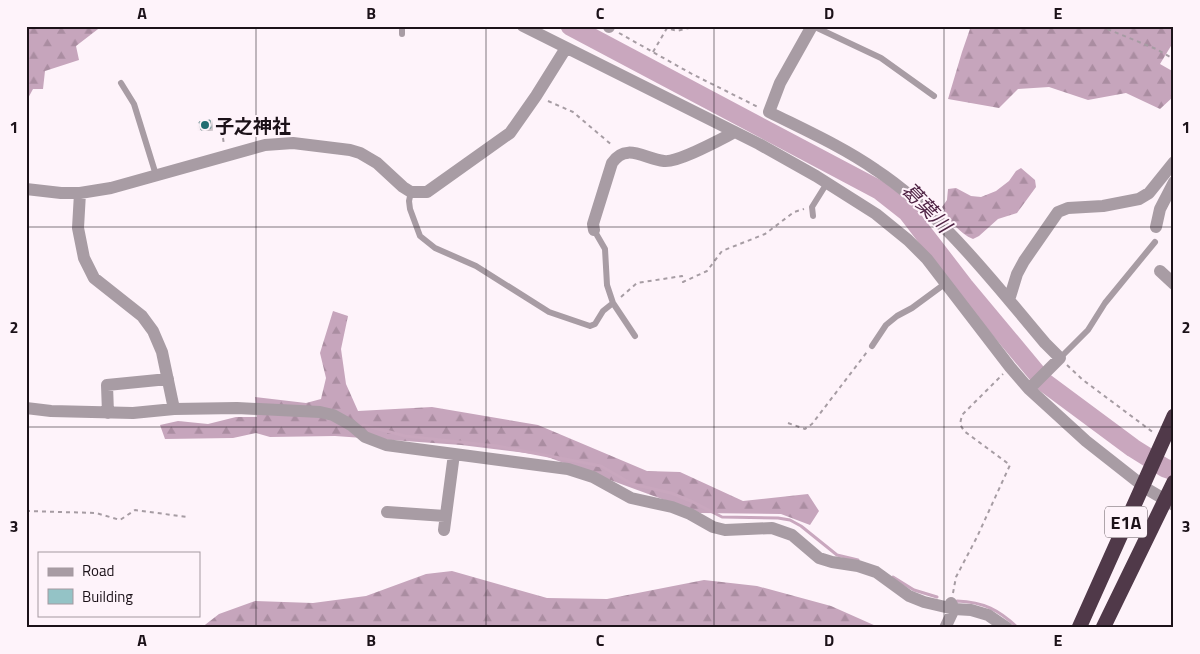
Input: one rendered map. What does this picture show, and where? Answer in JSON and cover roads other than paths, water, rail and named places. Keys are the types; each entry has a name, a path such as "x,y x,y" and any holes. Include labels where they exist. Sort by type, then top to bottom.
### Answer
{"highway":[{"name":"E1A","path":"1079,628 1174,416"},
{"name":"E1A","path":"1103,628 1174,482"}],"street":[{"path":"523,26 735,132 827,183 876,214 908,240 927,259 1010,367 1086,441 1147,490 1174,505"},
{"path":"813,26 780,83 769,112 875,169 909,194 959,243 1059,359 1031,387"},
{"path":"26,189 80,193 111,188 265,146 294,143 360,153 377,163 411,192 427,192 510,133 566,48"},
{"path":"594,230 593,224 612,163 616,157 622,153 635,153 666,162 678,159 735,132"},
{"path":"1009,300 1017,274 1024,261 1058,212 1068,208 1103,206 1139,199 1149,193 1174,162"},
{"path":"1156,227 1160,209 1174,182"},
{"path":"80,193 78,228 84,258 94,278 142,316 153,331 162,352 174,408"},
{"path":"1160,271 1174,284"},
{"path":"108,413 107,385 168,379"},
{"path":"26,408 108,413 133,413 174,408 237,408 320,412 333,415 351,425 365,437 386,445 568,469 592,478 631,498 672,507 690,514 713,527 725,530 772,528 792,535 819,558 858,566 876,572 909,596 924,602 952,606 988,615 1008,628"},
{"path":"444,530 454,454"},
{"path":"387,512 445,516"},
{"path":"945,628 952,606"}],"lane":[{"path":"813,26 881,58 934,96"},
{"path":"121,83 134,104 156,175"},
{"path":"814,216 812,206 827,183"},
{"path":"411,192 410,209 420,236 435,248 476,266 548,312 590,326 595,324 603,311 613,304"},
{"path":"594,230 606,249 607,286 613,304 635,336"},
{"path":"1059,359 1088,330 1105,303 1155,242"},
{"path":"872,346 886,325 946,283"}],"waterway":[{"name":"葛葉川","path":"570,26 879,190 907,212 964,286 1044,382 1133,448 1165,468 1174,471"},
{"path":"363,425 405,436 497,446 601,466 632,484 671,493 722,517 790,520 801,526 837,555 858,560"},
{"path":"893,577 914,590 937,597"},
{"path":"955,604 957,601 967,602 991,608 1018,628"}],"place":[{"name":"子之神社","path":"205,125"}]}
